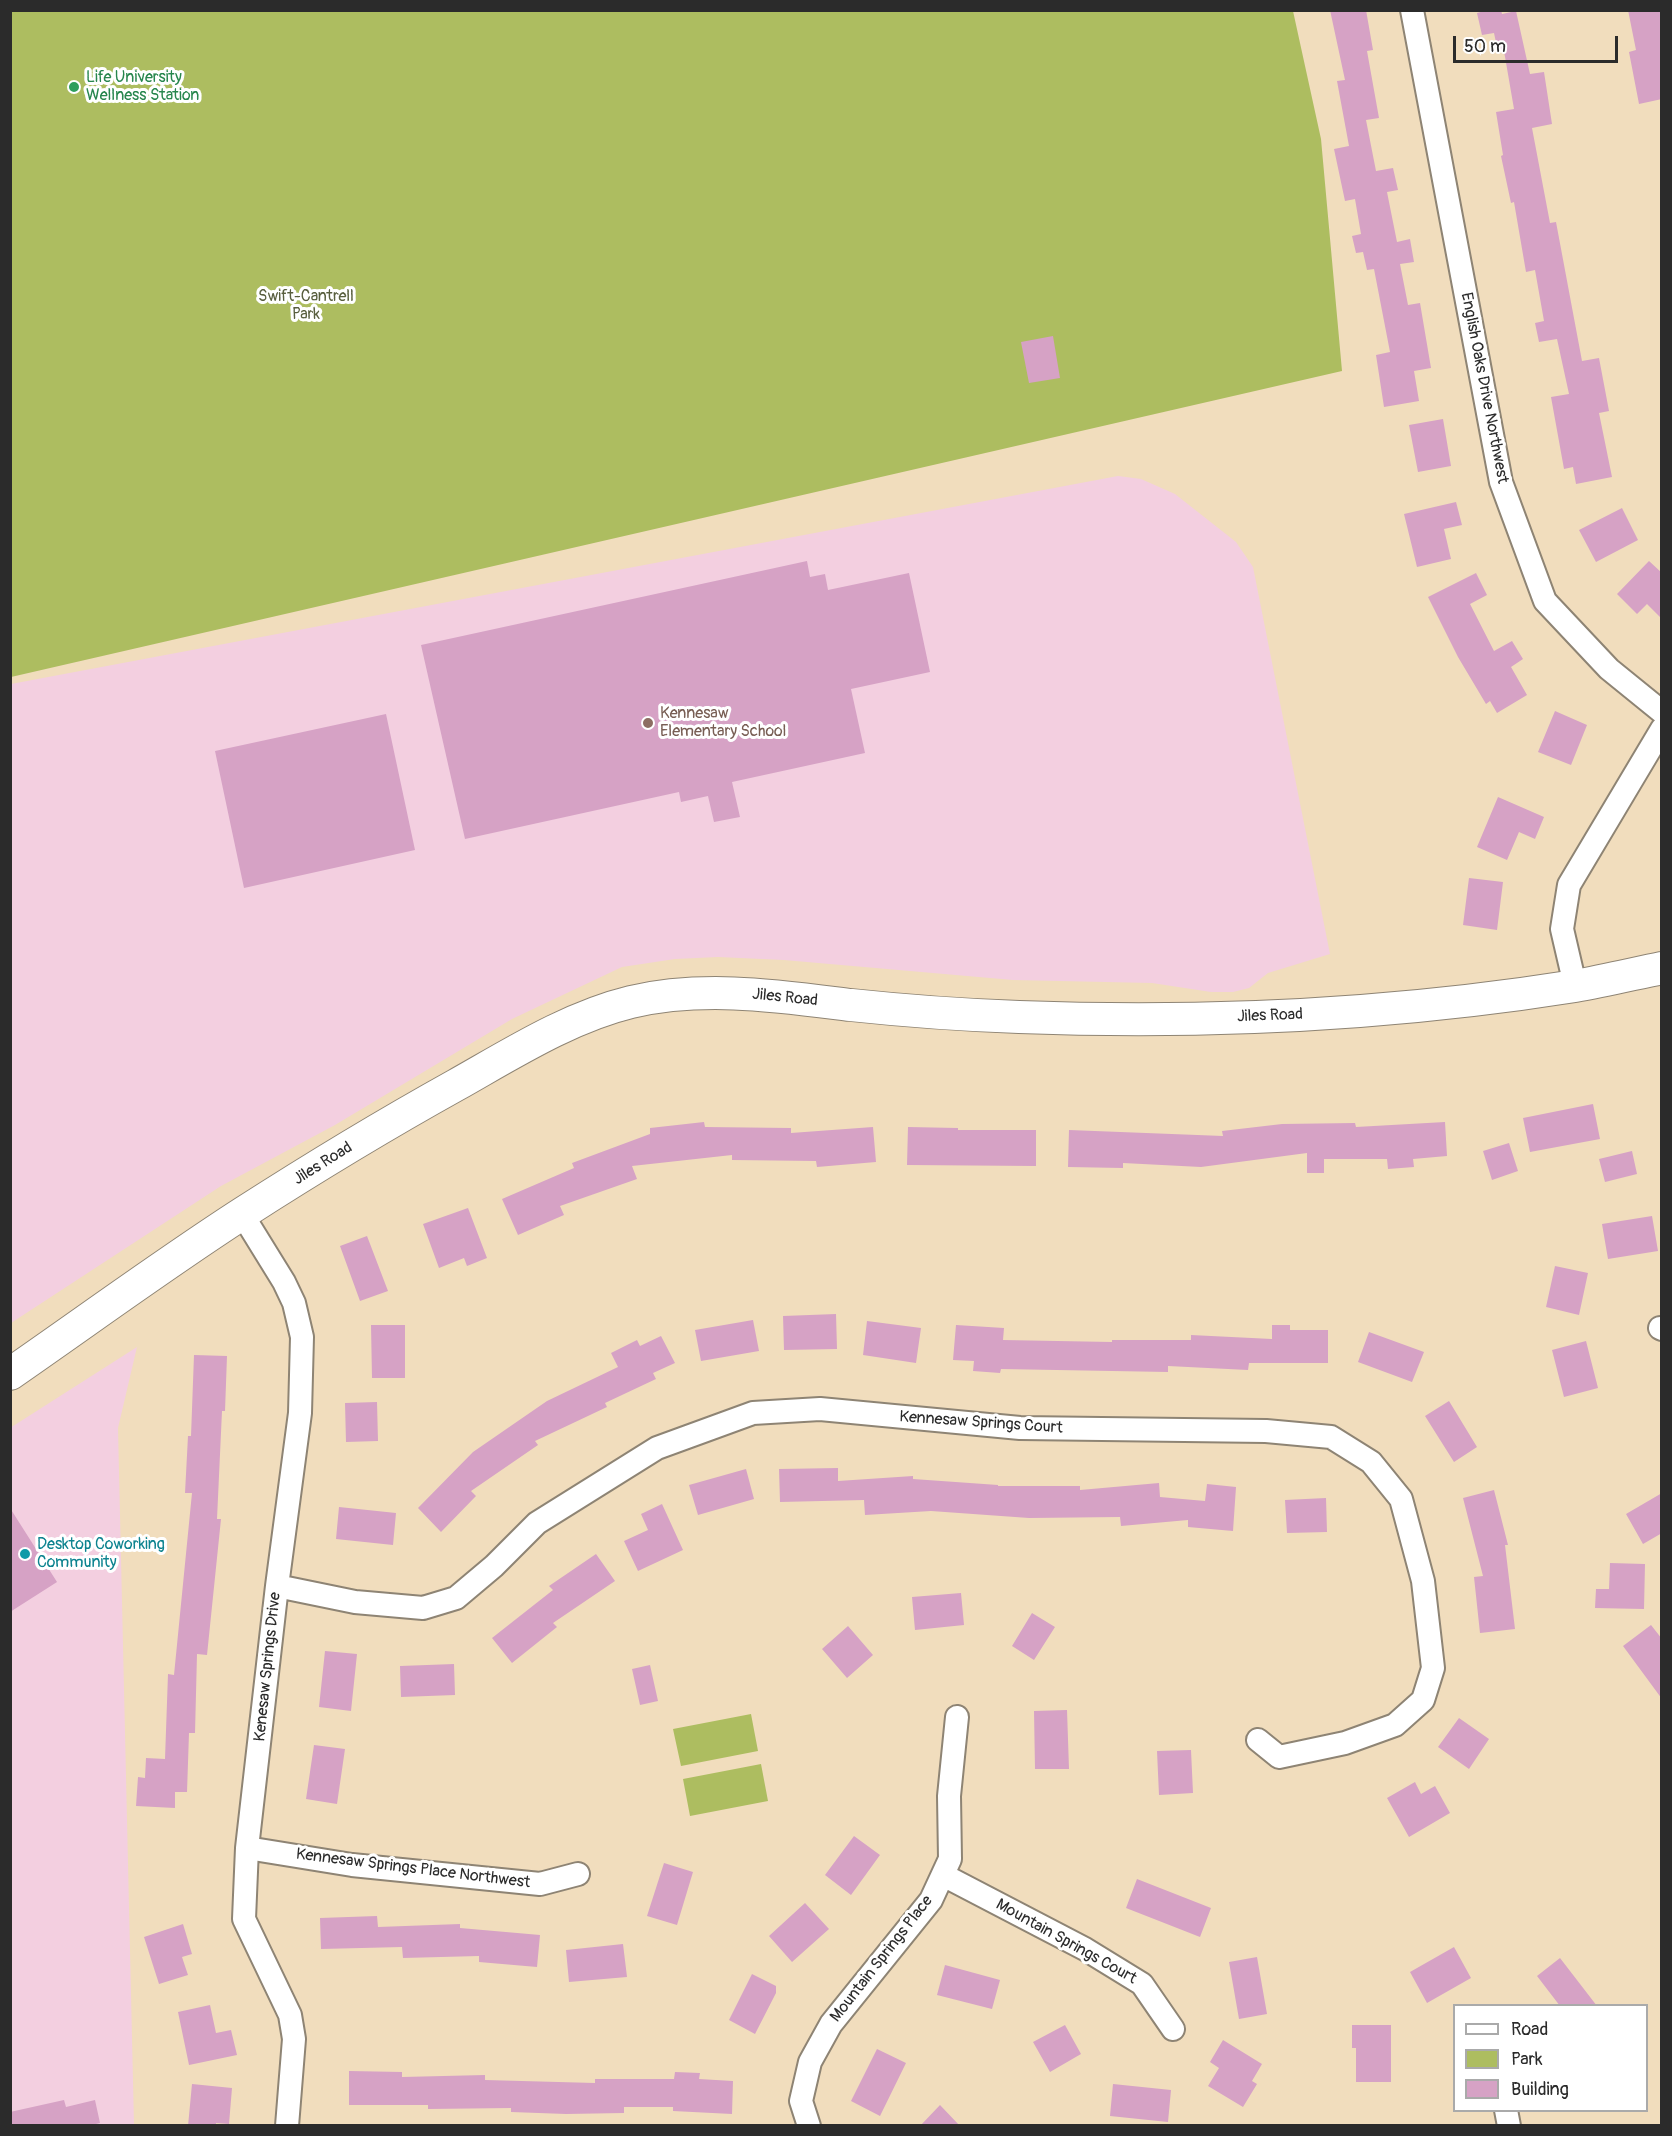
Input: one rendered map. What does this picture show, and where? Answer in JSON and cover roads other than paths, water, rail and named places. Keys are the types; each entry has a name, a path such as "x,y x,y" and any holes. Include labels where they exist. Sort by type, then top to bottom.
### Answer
{"street":[{"name":"English Oaks Drive Northwest","path":"1412,10 1501,482 1545,601 1609,669 1662,712"},
{"path":"1575,986 1562,929 1569,885 1662,729"},
{"name":"Jiles Road","path":"10,1374 242,1214 394,1120 512,1053 598,1012 629,1003 661,996 729,993 939,1013 1021,1017 1135,1019 1310,1015 1410,1007 1575,986 1662,968"},
{"name":"Kenesaw Springs Drive","path":"242,1214 284,1282 294,1304 302,1337 300,1413 277,1586 247,1848 244,1919 290,2015 294,2039 287,2126"},
{"name":"Kennesaw Springs Court","path":"277,1586 355,1602 423,1608 456,1598 494,1566 537,1523 657,1449 753,1413 820,1409 1020,1428 1266,1431 1331,1437 1371,1462 1401,1499 1423,1581 1433,1668 1423,1700 1395,1725 1345,1743 1279,1757 1258,1740"},
{"name":"Mountain Springs Place","path":"809,2126 801,2101 810,2061 831,2024 931,1900 951,1859 949,1796 957,1717"},
{"name":"Kennesaw Springs Place Northwest","path":"247,1848 352,1865 540,1884 578,1874"},
{"name":"Mountain Springs Court","path":"943,1875 1085,1949 1142,1984 1173,2029"}],"place":[{"name":"Life University Wellness Station","path":"74,87"},
{"name":"Kennesaw Elementary School","path":"648,723"},
{"name":"Desktop Coworking Community","path":"25,1554"}],"park label":[{"name":"Swift-Cantrell Park","path":"306,306"}]}
